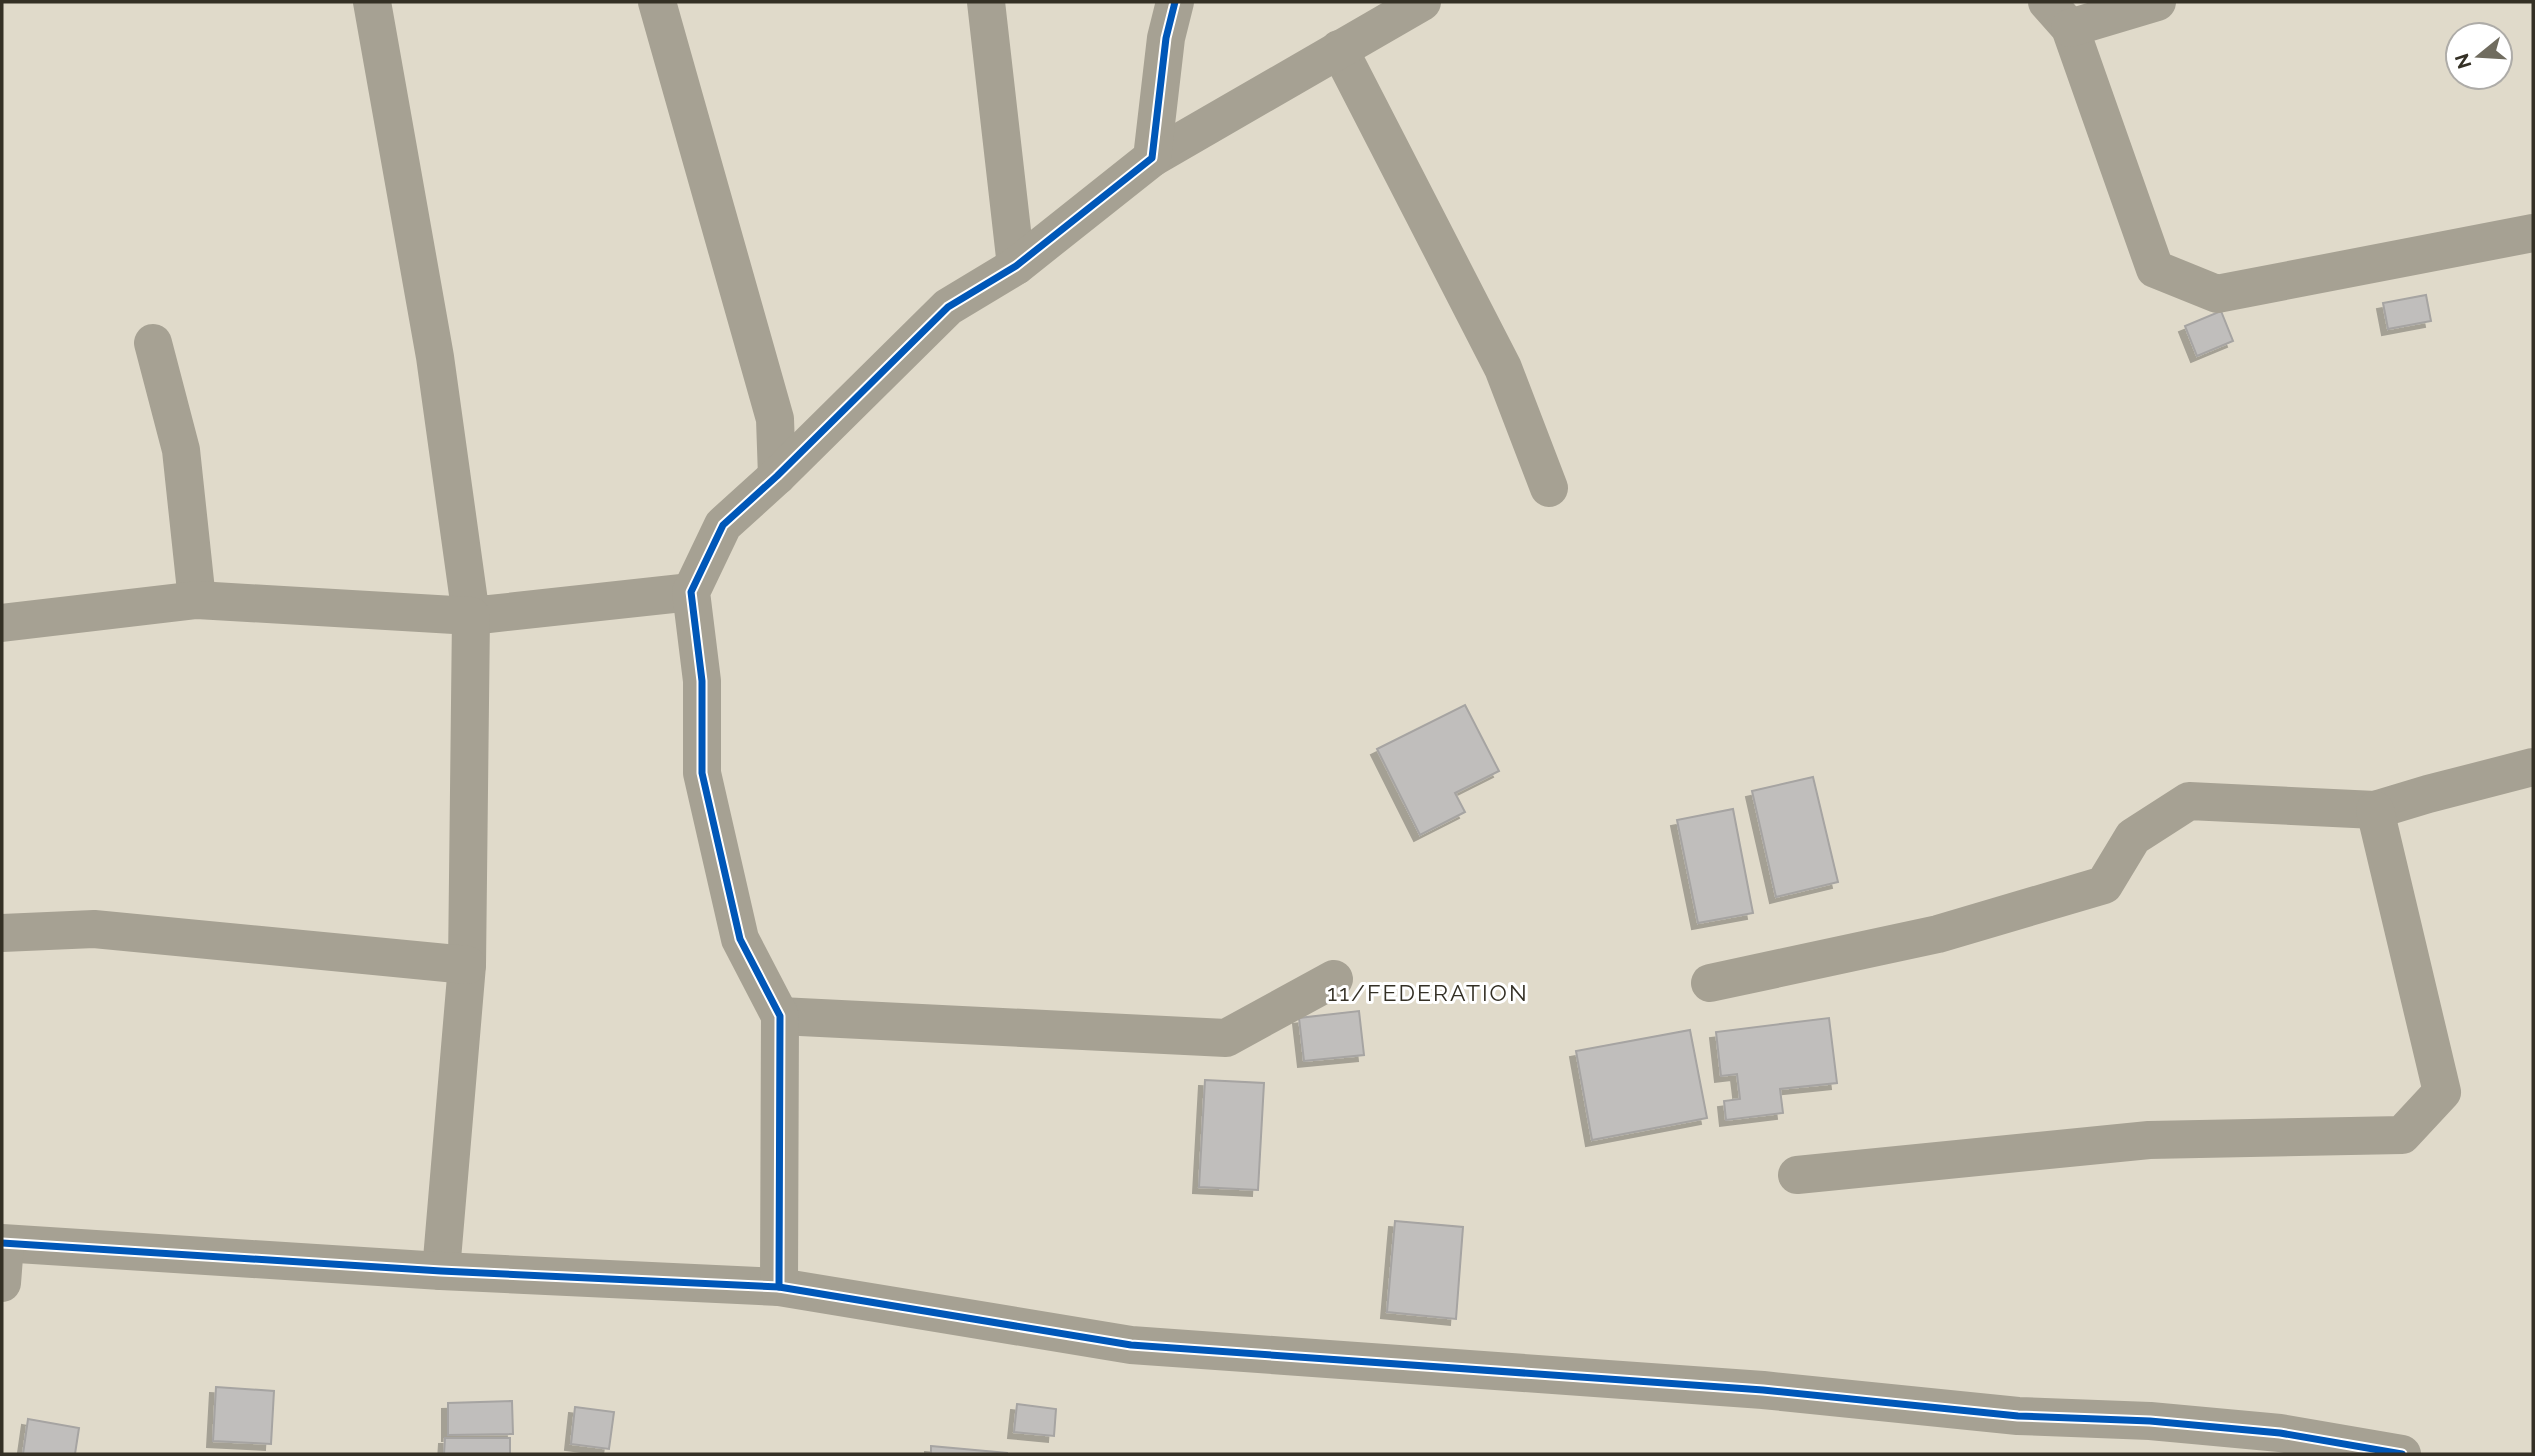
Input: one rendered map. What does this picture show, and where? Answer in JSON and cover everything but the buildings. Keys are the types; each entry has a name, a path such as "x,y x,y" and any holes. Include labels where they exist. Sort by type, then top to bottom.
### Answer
{"street":[{"path":"372,2 435,357 471,616 467,965 441,1270"},
{"path":"657,2 775,419 776,476"},
{"path":"986,2 1016,266"},
{"path":"1152,158 1166,38 1175,2"},
{"path":"779,1287 780,1016 740,939 702,773 702,681 691,592 723,525 948,307 1016,266 1152,158 1422,2"},
{"path":"2157,2 2059,15 2155,269 2217,294 2533,233"},
{"path":"1339,49 1503,368 1549,488"},
{"path":"153,343 181,450 197,600"},
{"path":"2,623 197,600 471,616 691,592"},
{"path":"1710,983 1938,934 2104,885 2133,837 2189,800 2375,810 2533,766"},
{"path":"1797,1175 2149,1140 2402,1135 2442,1092 2375,810"},
{"path":"2,933 94,929 467,965"},
{"path":"780,1016 1226,1038 1335,979"},
{"path":"2,1283 3,1243 441,1270 779,1287 1131,1345 1763,1390 2018,1416 2163,1422 2280,1433 2402,1454"}],"cycle path":[{"path":"779,1287 780,1016 740,939 702,773 702,681 691,592 723,525 777,476 948,307 1016,266 1152,158 1166,38 1175,2"},
{"path":"2,1243 441,1271 779,1287 1131,1345 1763,1390 2018,1416 2150,1421 2280,1433 2402,1454"}],"district":[{"name":"11/FEDERATION","path":"1428,992"}]}
